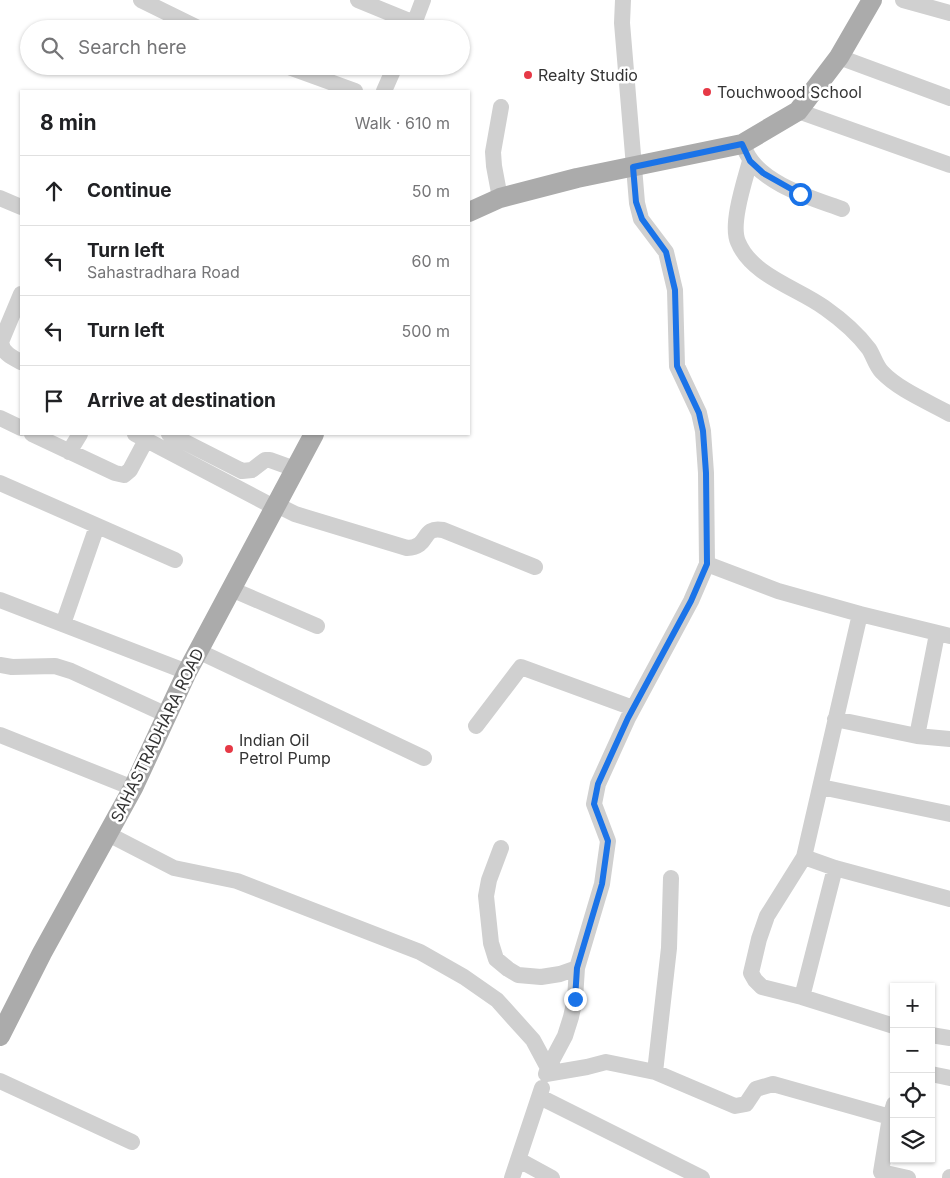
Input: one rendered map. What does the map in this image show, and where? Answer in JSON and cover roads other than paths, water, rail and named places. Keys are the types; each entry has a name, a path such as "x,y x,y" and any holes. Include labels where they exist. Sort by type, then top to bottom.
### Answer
{"main road":[{"path":"470,212 500,198 577,178 633,167 746,152 798,111 839,57 872,0"},
{"name":"SAHASTRADHARA ROAD","path":"0,1036 42,953 133,788 187,672 313,435"}],"street":[{"path":"141,0 182,20"},
{"path":"358,0 400,20"},
{"path":"416,20 424,0"},
{"path":"512,1178 547,1071 565,1036 575,999 577,968 602,884 608,841 594,804 598,784 634,708 691,601 707,564 706,473 703,431 699,413 677,366 675,290 666,252 642,219 636,202 622,24 623,0"},
{"path":"903,0 950,13"},
{"path":"839,57 950,98"},
{"path":"311,75 352,90"},
{"path":"384,90 391,75"},
{"path":"500,198 493,152 501,107"},
{"path":"798,111 950,166"},
{"path":"746,152 763,173 800,194 842,209"},
{"path":"746,152 736,228 738,242 749,258 767,274 824,307 854,330 870,351 881,371 892,381 950,414"},
{"path":"0,198 20,207"},
{"path":"20,296 1,342 6,352 20,361"},
{"path":"0,418 20,426"},
{"path":"38,435 115,473 124,475 130,470 140,437 274,507 407,548 416,548 421,545 432,530 443,530 535,567"},
{"path":"70,452 79,435"},
{"path":"171,435 242,471 252,470 265,460 295,469"},
{"path":"0,483 175,560"},
{"path":"63,624 97,526"},
{"path":"707,564 778,591 944,635 917,736"},
{"path":"231,590 317,626"},
{"path":"0,600 187,672"},
{"path":"860,614 804,856 767,916 751,973 762,987 802,997 890,1025"},
{"path":"198,651 424,758"},
{"path":"0,665 12,667 54,666 71,671 168,714"},
{"path":"476,726 521,667 634,708"},
{"path":"835,719 917,736 950,739"},
{"path":"0,734 133,788"},
{"path":"821,786 950,814"},
{"path":"108,834 174,868 245,883 420,952 464,977 497,1000 533,1040 547,1071"},
{"path":"501,848 489,880 486,896 491,943 496,959 518,975 541,976 560,974 577,968"},
{"path":"804,856 835,868 950,899"},
{"path":"802,997 835,868"},
{"path":"655,1072 669,948 671,878"},
{"path":"935,1036 950,1038"},
{"path":"547,1071 587,1067 606,1062 655,1072 735,1106 746,1104 756,1089 773,1084 890,1110"},
{"path":"935,1075 950,1078"},
{"path":"0,1081 132,1142"},
{"path":"540,1097 702,1178"},
{"path":"891,1118 880,1175 908,1178"},
{"path":"519,1160 552,1178"}],"place":[{"name":"Realty Studio","path":"528,75"},
{"name":"Touchwood School","path":"707,92"},
{"name":"Indian Oil Petrol Pump","path":"229,749"}]}
